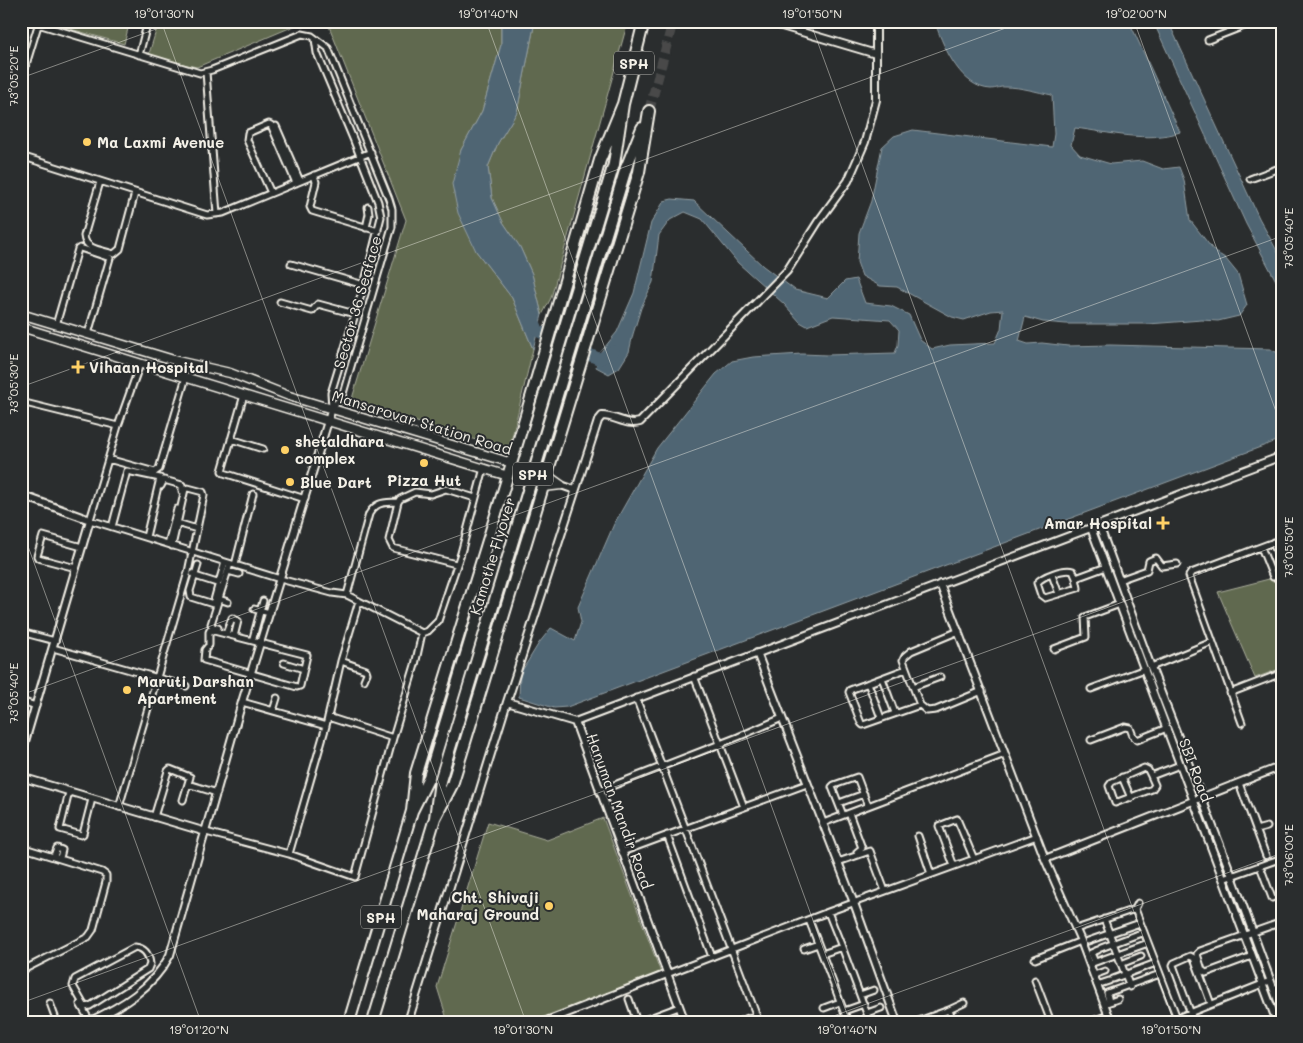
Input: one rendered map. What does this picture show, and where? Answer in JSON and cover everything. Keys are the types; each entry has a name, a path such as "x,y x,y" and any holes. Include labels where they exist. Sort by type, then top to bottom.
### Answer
{"highway":[{"name":"SPH","path":"623,104 644,21"},
{"name":"Kamothe Flyover","path":"412,812 429,777 614,164 623,104"},
{"path":"412,812 416,773 512,463 600,160 623,104"},
{"name":"Kamothe Flyover","path":"435,818 440,781 626,168 649,111 639,172 547,475"},
{"path":"435,818 452,784 547,475"},
{"name":"SPH","path":"349,1022 412,812"},
{"name":"SPH","path":"373,1022 435,818"}],"main road":[{"name":"Mansarovar Station Road","path":"21,314 177,361 230,373 289,396 512,463 547,475 561,485"},
{"name":"Mansarovar Station Road","path":"21,328 544,487 561,485"}],"street":[{"path":"139,55 148,21"},
{"path":"765,21 876,54"},
{"path":"408,1022 507,702 598,421 602,416 606,416 632,424 640,422 787,271 818,222 848,181 861,150 876,100 876,21"},
{"path":"1208,40 1257,21"},
{"path":"22,77 39,23 139,55 194,71 206,72 297,36 307,35 315,39"},
{"name":"Sector 36 Seaface","path":"315,39 328,48 371,152 392,209 392,227 342,397 332,408"},
{"name":"Sector 36 Seaface","path":"315,39 317,53 381,211 380,224 364,285 331,393 332,408"},
{"path":"206,72 217,214"},
{"path":"270,193 247,140 248,132 269,124 271,125 298,182"},
{"path":"276,126 298,182"},
{"path":"21,156 195,213 207,215 217,214 371,152"},
{"path":"1250,179 1282,167"},
{"path":"314,175 316,182 310,207 312,211 378,232"},
{"path":"100,182 84,236 84,241 88,246 114,254 118,252 135,193"},
{"path":"366,228 369,214 368,207"},
{"path":"56,325 78,249 80,248 110,258 88,334"},
{"path":"291,264 364,285"},
{"path":"280,302 312,311 318,304 355,314"},
{"path":"131,361 135,348"},
{"path":"21,755 118,426 140,364"},
{"path":"108,459 155,472 159,469 186,378"},
{"path":"244,395 222,468 224,473 306,499"},
{"path":"21,402 118,426"},
{"path":"77,999 89,1021 108,1012 133,996 157,976 170,955 242,702 306,499 332,408"},
{"path":"231,439 263,448"},
{"path":"575,722 1281,458"},
{"path":"21,495 90,520 230,564 332,593 346,594 422,633 428,631 438,621 484,468"},
{"path":"112,527 127,471 160,478 146,538"},
{"path":"146,538 163,481 182,485 170,545"},
{"path":"561,485 575,490"},
{"path":"119,806 188,574 204,496 203,492 186,489 170,545"},
{"path":"456,564 393,548 390,540 398,502 400,499 415,492 431,494 446,489 475,498"},
{"path":"253,494 211,624 212,627 261,642"},
{"path":"346,594 369,514 374,506 382,503 398,502"},
{"path":"177,523 197,529"},
{"name":"SBI Road","path":"1099,525 1180,765 1252,956 1278,1019"},
{"name":"SBI Road","path":"1091,528 1120,604 1202,798 1270,981 1277,991 1282,1012"},
{"path":"76,568 38,558 37,556 43,536 82,547"},
{"path":"1242,723 1189,576 1191,573 1282,539"},
{"path":"1273,542 1282,566"},
{"path":"1261,547 1273,577 1282,573"},
{"path":"1264,555 1276,551"},
{"path":"1119,580 1147,570 1149,561 1154,558 1162,566 1178,564"},
{"path":"188,574 217,583 230,564"},
{"path":"198,565 190,591 192,598 213,604 218,586"},
{"path":"1076,578 1106,567"},
{"path":"1070,570 1073,571 1078,588 1045,598 1041,595 1038,581 1052,575 1070,570"},
{"path":"228,571 239,574"},
{"path":"1052,575 1059,594"},
{"path":"940,584 1046,859 1076,929 1085,941 1107,1003 1110,1018 1090,1022"},
{"path":"219,599 228,602"},
{"path":"253,638 263,601"},
{"path":"289,854 326,726 341,661 359,601"},
{"path":"1054,649 1086,637 1085,618 1120,604"},
{"path":"254,609 270,614"},
{"path":"227,631 232,618 238,621 235,633"},
{"path":"213,630 307,655 304,669 300,686 297,687 204,660 205,650 209,645 209,632 213,630"},
{"path":"959,631 911,651 903,660 906,669 920,705 926,711 936,710 982,691"},
{"path":"21,632 54,645 186,686"},
{"path":"21,777 206,832 289,854 355,877 415,666 422,633"},
{"path":"1091,689 1212,642"},
{"path":"757,653 854,903 897,1022"},
{"path":"341,661 366,670 367,673 364,680"},
{"path":"284,663 304,669"},
{"path":"906,669 850,690 849,692 861,723 863,725 920,705"},
{"path":"1230,693 1282,673"},
{"path":"694,676 744,807"},
{"path":"913,687 940,677"},
{"path":"882,678 895,713"},
{"path":"868,683 881,718"},
{"path":"273,711 277,698"},
{"path":"636,698 758,1022"},
{"path":"21,701 36,706"},
{"path":"242,702 326,726"},
{"name":"Hanuman Mandir Road","path":"507,702 575,722 685,1022"},
{"path":"328,717 393,738"},
{"path":"600,791 782,718"},
{"path":"21,725 29,727"},
{"path":"1091,740 1125,727 1130,728 1133,736 1138,740 1167,728"},
{"path":"823,823 1005,754"},
{"path":"1151,776 1180,765"},
{"path":"1046,859 1282,766"},
{"path":"1144,768 1148,770 1154,788 1118,803 1114,801 1108,786 1122,777 1144,768"},
{"path":"154,817 170,769 189,775 182,800"},
{"path":"838,861 862,848 832,787 856,777 868,806"},
{"path":"1122,777 1131,798"},
{"path":"1239,783 1266,856"},
{"path":"188,784 217,793"},
{"path":"622,852 807,784"},
{"path":"69,792 59,827 74,833 83,834 92,798"},
{"path":"839,803 864,794"},
{"path":"954,866 940,825 957,819 974,859"},
{"path":"1256,830 1267,827"},
{"path":"667,835 712,957"},
{"path":"918,836 931,874"},
{"path":"544,1022 563,1018 731,949 1037,836"},
{"path":"21,847 54,856 106,875 106,882 92,930 88,937 21,971"},
{"path":"54,856 56,849 62,850 60,858"},
{"path":"838,861 870,851 885,891"},
{"path":"1223,879 1282,858"},
{"path":"1260,866 1272,898"},
{"path":"1076,929 1135,909 1138,904"},
{"path":"1135,909 1177,1018 1270,981"},
{"path":"828,912 870,1022"},
{"path":"1104,919 1129,986"},
{"path":"809,920 848,1022"},
{"path":"1035,959 1140,922"},
{"path":"1252,956 1206,973 1202,970 1197,954 1200,951 1282,922"},
{"path":"1093,964 1091,953 1144,932"},
{"path":"1093,964 1148,943"},
{"path":"804,949 818,944"},
{"path":"135,947 147,953 150,964 146,970 88,1007 82,1004 73,986 75,980 82,975 135,947"},
{"path":"822,954 842,947"},
{"path":"1121,964 1141,956"},
{"path":"1194,1022 1173,965 1175,962 1190,956 1194,958 1211,1004"},
{"path":"1100,984 1156,963"},
{"path":"146,970 157,976"},
{"path":"1097,975 1105,971"},
{"path":"1107,1003 1107,994 1160,974"},
{"path":"1035,980 1052,1022"},
{"path":"1277,991 1282,986"},
{"path":"860,995 874,990"},
{"path":"629,999 638,1022 680,1007"},
{"path":"1107,1003 1118,999"},
{"path":"824,1008 840,1002"},
{"path":"50,1003 57,1022"},
{"path":"916,1022 964,1003"},
{"path":"844,1011 864,1004"},
{"path":"867,1013 881,1008"},
{"path":"949,1010 953,1022"},
{"path":"738,1022 756,1016"}],"green space":[{"path":"54,21 130,21 124,44 53,24"},
{"path":"159,21 306,21 197,67 148,57"},
{"path":"327,21 501,21 501,45 482,111 461,150 476,251 512,298 533,349 509,450 351,402 406,220"},
{"path":"535,21 628,21 551,298 542,315 532,274 520,247 503,222 492,198 488,167 498,143 517,112"},
{"path":"1273,578 1282,596 1282,668 1255,678 1218,592"},
{"name":"Cht. Shivaji Maharaj Ground","path":"603,818 661,973 532,1022 448,1022 437,987 488,822 547,840"}],"water":[{"path":"501,21 535,21 517,112 498,143 488,167 492,198 503,222 520,247 532,274 542,315 533,349 512,298 476,251 458,213 452,184 461,150 482,111 501,45"},
{"path":"917,21 1129,21 1180,132 1155,137 1141,137 1075,128 1071,145 1080,155 1111,164 1142,161 1163,169 1179,167 1184,180 1190,220 1214,251 1225,258 1238,274 1247,305 1239,316 1218,321 1202,320 1148,324 1066,324 1043,322 1025,317 1019,341 1028,344 1042,343 1068,346 1110,345 1270,349 1282,355 1282,439 567,707 554,708 519,697 520,674 539,643 551,628 575,641 581,622 578,607 614,524 657,448 716,374 732,361 753,357 802,354 895,353 898,345 899,330 890,320 833,316 807,326 800,322 784,304 738,263 702,219 685,212 670,220 659,235 653,282 641,308 629,352 619,368 609,374 596,367 600,353 617,332 634,293 651,223 664,201 672,199 694,201 763,266 795,290 828,298 845,281 856,279 865,303 891,306 909,315 920,340 932,349 950,345 995,343 1001,329 1003,310 991,311 964,320 952,317 897,287 880,286 862,276 857,262 859,233 871,201 882,147 894,136 913,130 1052,147 1054,134 1052,95 1012,87 991,89 971,82 963,75 949,56 936,25"},
{"path":"1153,21 1168,21 1259,218 1282,260 1282,292 1246,224"}],"waterway":[{"path":"532,316 538,331 599,359 613,351"}],"tunnel":[{"path":"649,111 673,21"}],"place":[{"name":"Ma Laxmi Avenue","path":"87,142"},
{"name":"Vihaan Hospital","path":"78,367"},
{"name":"shetaldhara complex","path":"285,450"},
{"name":"Pizza Hut","path":"424,463"},
{"name":"Blue Dart","path":"290,482"},
{"name":"Amar Hospital","path":"1163,523"},
{"name":"Maruti Darshan Apartment","path":"127,690"},
{"name":"Cht. Shivaji Maharaj Ground","path":"549,906"}]}
